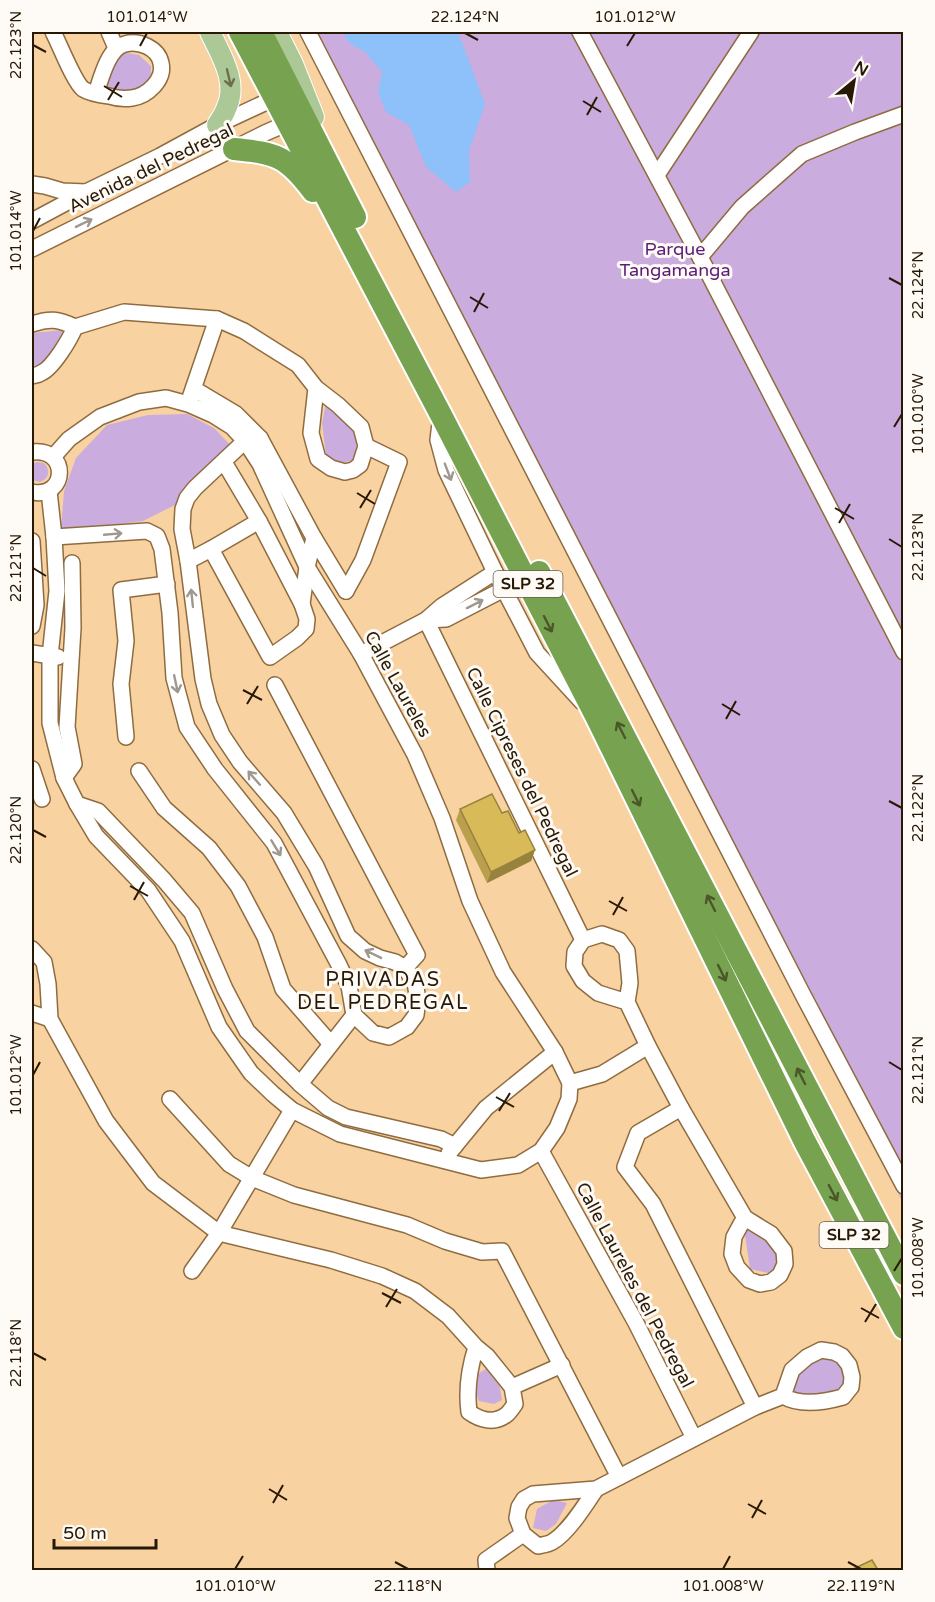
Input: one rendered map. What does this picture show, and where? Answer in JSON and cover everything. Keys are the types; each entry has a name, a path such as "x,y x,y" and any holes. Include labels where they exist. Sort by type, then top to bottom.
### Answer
{"highway":[{"name":"SLP 32","path":"240,32 597,718 800,1131 903,1328"},
{"name":"SLP 32","path":"261,32 903,1274"},
{"path":"234,148 273,154 294,168 348,236"}],"main road":[{"path":"210,32 228,71 231,89 227,107 217,125"},
{"path":"278,32 294,64 342,192"}],"street":[{"path":"53,32 83,89 96,93 132,98 147,93 160,78 162,63 148,46 139,43 123,44 116,48 103,71 96,93"},
{"path":"109,32 116,48"},
{"path":"308,32 903,1186"},
{"path":"580,32 700,256 903,652"},
{"path":"657,175 751,32"},
{"name":"Avenida del Pedregal","path":"32,221 217,125 275,98"},
{"path":"700,256 742,207 801,154 903,114"},
{"name":"Avenida del Pedregal","path":"32,249 288,123"},
{"path":"160,156 172,180"},
{"path":"32,184 62,191 86,192"},
{"path":"32,324 45,320 61,320 75,327 124,312 217,319 244,330 298,365 316,388 361,427 366,446 360,465 345,472 332,468 318,459 310,432 316,388"},
{"path":"188,404 217,319"},
{"path":"32,376 43,373 69,341 75,327"},
{"path":"194,388 236,414 346,591 363,560 399,462 366,446"},
{"name":"Calle Laureles","path":"39,451 69,439 100,417 139,402 166,398 188,404 213,415 252,440 260,464 307,567 361,654 416,755 442,818 470,901 503,972 555,1052 570,1083"},
{"path":"441,415 438,440 446,470 495,572 537,653 597,718"},
{"path":"54,537 147,531 157,536 162,549 170,613 174,678 186,727 215,769 274,843 349,986 354,1015 373,1033 389,1037 407,1027 416,1015 418,999 415,983 405,968 365,951 348,936 316,866 284,813 240,762 222,735 209,704 203,679 182,529 183,509 187,498 195,488 252,440"},
{"path":"32,492 49,491 56,484 60,475 59,465 39,451"},
{"path":"211,549 270,657 306,629 307,619 302,604 259,521 224,462"},
{"path":"49,491 54,537 73,628 67,727 74,764 64,778"},
{"path":"188,561 259,521"},
{"path":"302,604 314,538"},
{"path":"32,541 36,605 32,626"},
{"path":"72,563 65,591 55,609 50,656 50,723 64,778 96,836 148,890 182,941 219,1027 251,1073 292,1110 340,1134 481,1170 518,1165 541,1151 557,1128 569,1099 570,1083 602,1074 648,1046"},
{"path":"361,654 426,620 442,606 495,572"},
{"path":"126,737 121,684 126,641 121,590 166,584"},
{"path":"426,620 446,619 504,589"},
{"path":"36,605 55,609"},
{"name":"Calle Cipreses del Pedregal","path":"426,620 583,940"},
{"path":"32,653 70,658"},
{"path":"275,685 417,955 405,968"},
{"path":"50,723 67,727"},
{"path":"32,769 42,799"},
{"path":"139,771 164,808 209,848 238,886 265,937 283,989 331,1044"},
{"path":"77,804 98,811 192,913 225,989 247,1031 300,1084 328,1108 346,1117 441,1139 455,1146"},
{"path":"96,836 113,827"},
{"path":"148,890 164,880"},
{"path":"182,941 200,931"},
{"path":"627,1002 598,993 583,981 574,966 575,952 583,940 602,934 619,940 627,951 630,982 627,1002 681,1108 745,1218"},
{"path":"32,949 44,962 50,1019 106,1121 153,1183 219,1233 331,1260 382,1276 415,1291 448,1316 487,1356 512,1387 516,1404 506,1415 493,1420 478,1419 469,1412 467,1396 470,1366 476,1347"},
{"path":"208,1001 225,989"},
{"path":"32,1013 50,1019"},
{"path":"300,1084 354,1015"},
{"path":"444,1160 486,1107 555,1052"},
{"path":"251,1073 269,1053"},
{"path":"170,1099 229,1164 252,1178 294,1195 407,1225 445,1241 482,1252 502,1251 619,1477"},
{"path":"681,1108 638,1133 625,1167 653,1204 755,1407"},
{"path":"192,1271 219,1233 292,1110"},
{"path":"340,1134 346,1117"},
{"name":"Calle Laureles del Pedregal","path":"541,1151 636,1323 694,1438"},
{"path":"596,1489 578,1515 553,1542 538,1546 523,1534 517,1518 519,1507 524,1499 532,1494 596,1489 755,1407 783,1396 792,1370 807,1357 821,1350 842,1356 849,1365 852,1377 850,1387 843,1397 829,1401 808,1402 790,1400 783,1396"},
{"path":"512,1387 561,1365"},
{"path":"487,1570 486,1560 523,1534"}],"green space":[{"name":"Parque Tangamanga","path":"302,32 903,32 903,1203"},
{"path":"127,53 139,55 151,66 149,80 141,89 135,91 104,91 119,55"},
{"path":"63,330 60,341 43,364 32,366 32,333"},
{"path":"326,403 353,431 357,443 353,460 341,463 326,455 322,423"},
{"path":"187,414 214,428 233,448 177,504 143,521 72,530 61,529 64,491 76,458 107,425 148,415"},
{"path":"44,463 48,471 47,477 40,482 32,480 32,464"},
{"path":"744,1228 774,1241 779,1258 777,1270 768,1273 750,1269"},
{"path":"832,1357 837,1360 848,1379 837,1394 790,1393 800,1372 816,1358"},
{"path":"486,1369 500,1387 502,1400 494,1404 479,1401 475,1390 477,1374"},
{"path":"553,1500 567,1503 556,1524 546,1531 533,1528 537,1509"}],"water":[{"path":"342,32 458,32 485,104 469,151 470,182 456,192 426,167 409,125 386,112 378,92 382,72 365,52 349,43"}],"building":[{"path":"492,794 502,813 508,811 519,833 525,830 535,850 491,872 460,809"},
{"path":"872,1560 878,1570 851,1570"}],"district":[{"name":"PRIVADAS DEL PEDREGAL","path":"383,992"}]}
